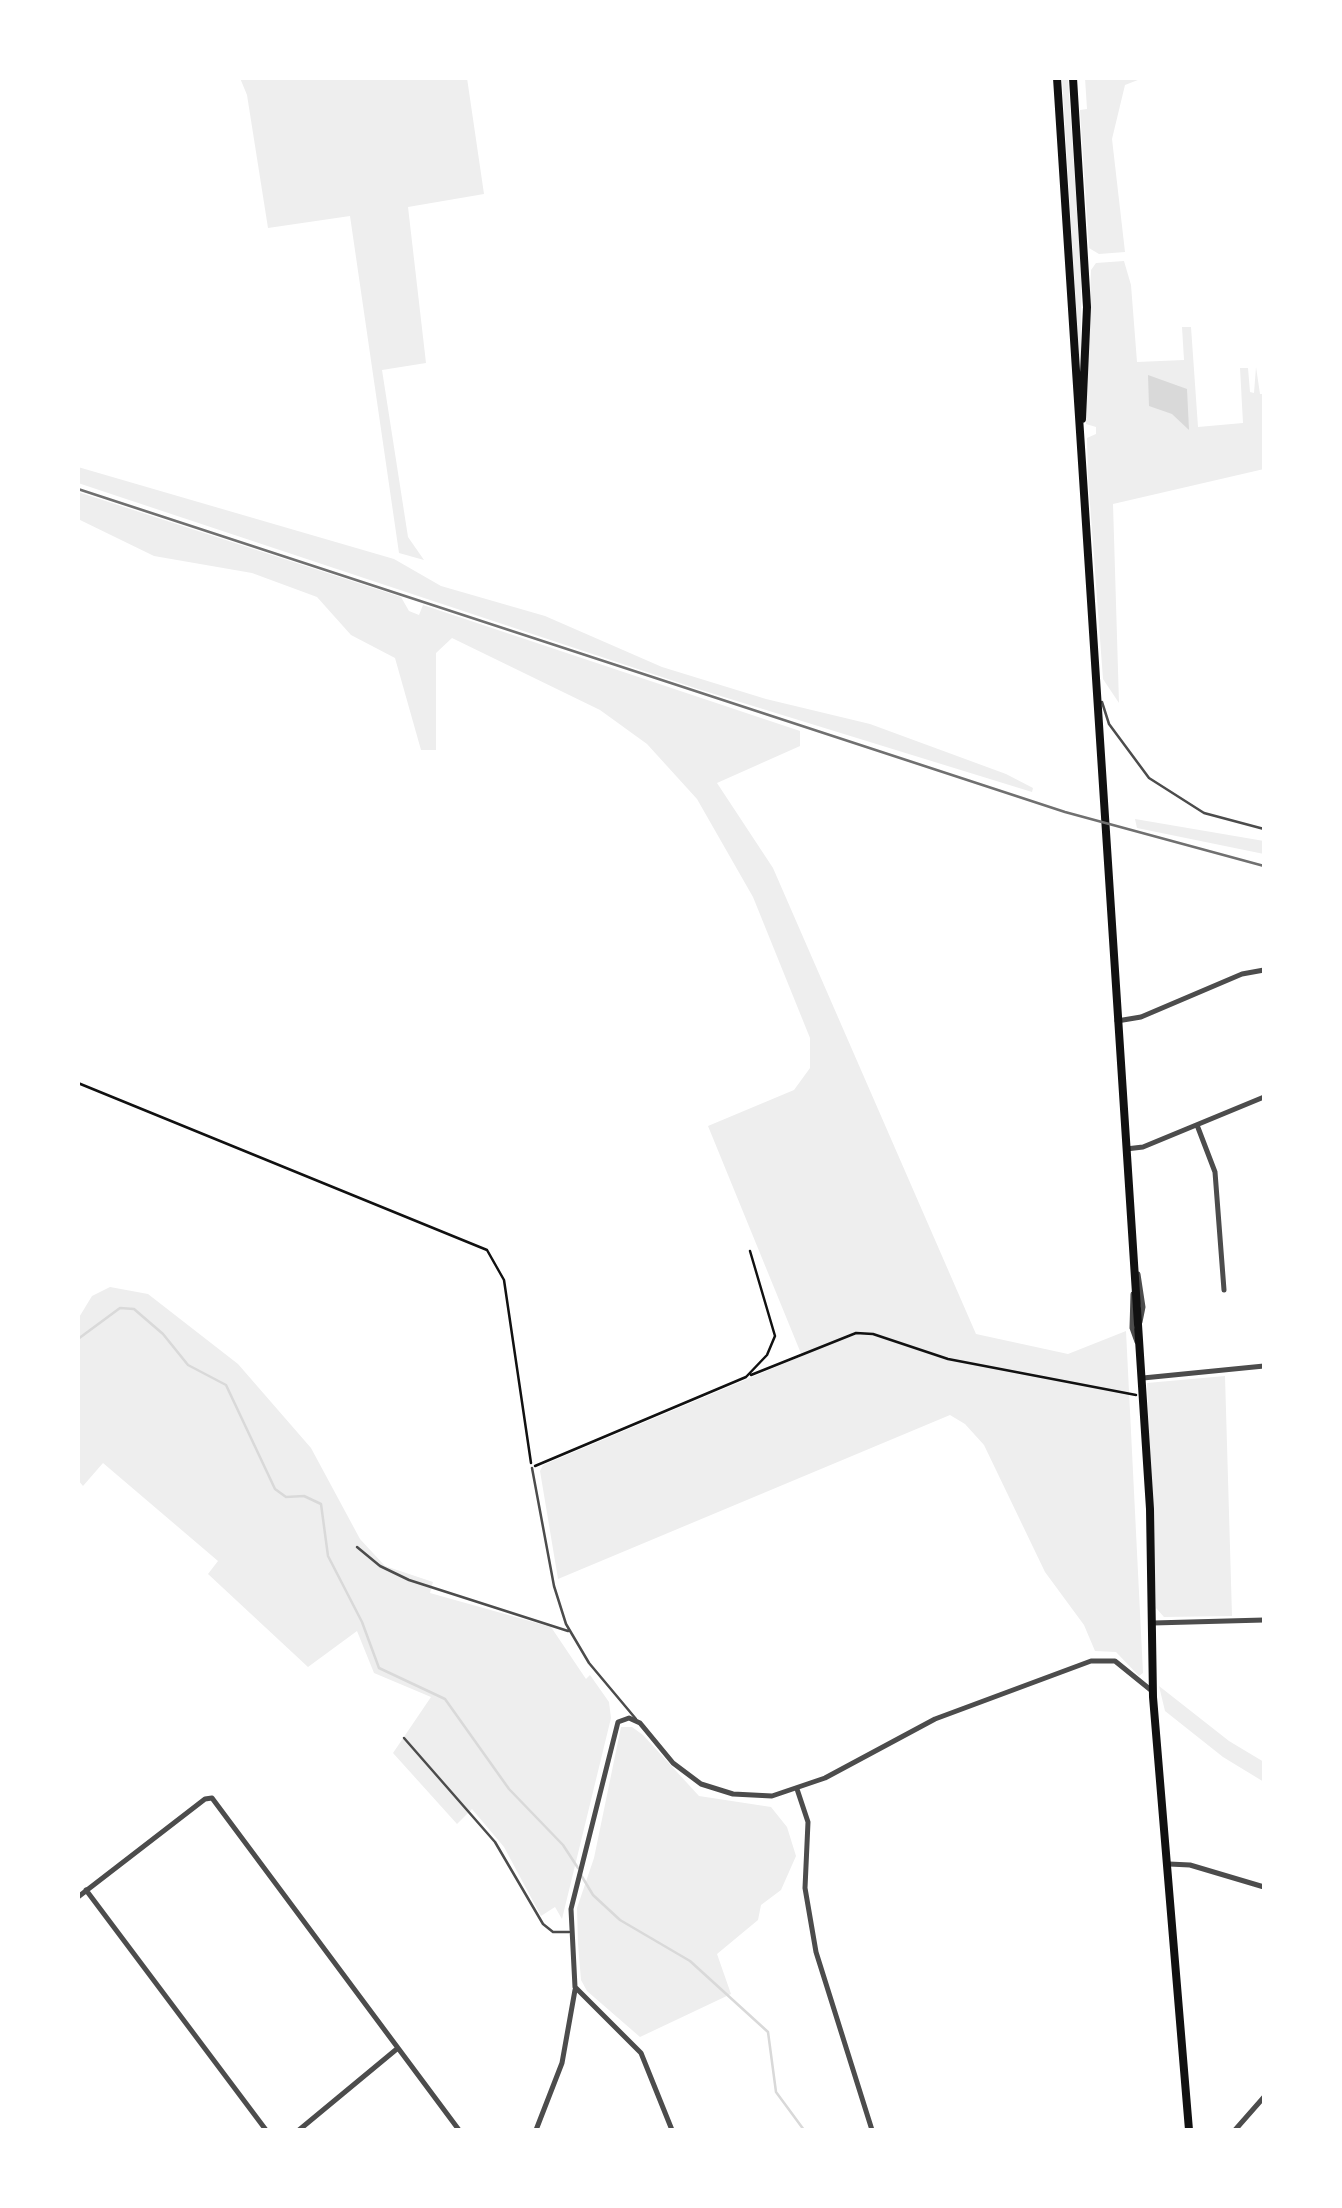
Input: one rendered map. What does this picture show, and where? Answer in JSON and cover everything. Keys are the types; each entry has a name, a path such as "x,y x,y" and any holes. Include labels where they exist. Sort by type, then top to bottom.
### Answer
{"main road":[{"path":"1057,78 1142,1378 1152,1691 1189,2130"},
{"path":"1073,78 1088,318 1080,423"}],"street":[{"path":"1118,1021 1138,1018 1242,974 1264,970"},
{"path":"1126,1150 1197,1126 1264,1097"},
{"path":"1197,1126 1214,1168 1224,1290"},
{"path":"1134,1262 1143,1307 1138,1330"},
{"path":"1136,1286 1131,1316 1140,1349"},
{"path":"1142,1378 1264,1366"},
{"path":"1152,1623 1264,1620"},
{"path":"536,2130 567,2045 575,1987 570,1932 577,1887 618,1722 629,1718 640,1723 673,1763 701,1784 754,1796 798,1790 917,1726 1091,1661 1115,1662 1152,1691"},
{"path":"798,1790 808,1822 805,1888 812,1934 872,2130"},
{"path":"78,1896 211,1798 459,2130"},
{"path":"1169,1864 1190,1865 1264,1887"},
{"path":"86,1890 266,2130"},
{"path":"575,1987 638,2049 672,2130"},
{"path":"299,2130 398,2048"},
{"path":"1235,2130 1264,2097"}],"lane":[{"path":"1096,684 1109,724 1149,778 1204,813 1264,829"},
{"path":"532,1468 554,1586 570,1632 589,1663 640,1723"},
{"path":"357,1547 380,1566 408,1580 570,1632"},
{"path":"404,1738 495,1842 542,1924 556,1933 570,1932"}],"path":[{"path":"78,1084 487,1250 504,1280 532,1468 856,1333 874,1334 990,1368 1008,1368 1128,1396 1142,1395"},
{"path":"746,1377 767,1354 775,1336 750,1252"}],"shaded area":[{"path":"240,78 467,78 484,194 408,207 426,363 382,370 408,537 424,560 399,553 350,216 268,228 247,95"},
{"path":"1062,78 1068,78 1081,271 1081,386"},
{"path":"1085,78 1143,78 1125,85 1112,139 1125,252 1099,254 1089,248 1080,110 1087,109"},
{"path":"1124,261 1131,285 1137,362 1184,360 1182,327 1191,327 1198,427 1243,423 1240,368 1248,368 1250,392 1254,393 1256,367 1260,394 1264,394 1264,469 1113,504 1119,703 1103,679 1088,477 1087,438 1096,434 1096,427 1086,424 1091,270 1096,263"},
{"path":"1148,375 1187,389 1189,430 1172,414 1149,406"},
{"path":"78,467 394,559 441,586 545,616 662,667 766,699 870,724 1006,774 1033,788 1032,792 698,689 78,483"},
{"path":"78,492 401,597 409,611 419,615 423,605 800,731 800,746 717,783 773,868 976,1334 1068,1354 1126,1331 1143,1673 1139,1676 1116,1652 1095,1651 1084,1625 1045,1572 984,1445 965,1424 950,1415 558,1579 540,1471 543,1465 802,1356 708,1126 794,1090 810,1068 810,1038 753,897 697,799 647,744 600,710 452,638 436,653 436,750 421,750 395,658 351,635 317,597 252,573 154,556 78,519"},
{"path":"1135,819 1264,841 1264,854 1137,828"},
{"path":"110,1287 148,1294 238,1364 311,1448 360,1539 385,1566 433,1582 430,1593 551,1627 586,1679 590,1675 609,1702 611,1718 562,1919 555,1907 541,1916 504,1847 472,1809 457,1824 393,1753 431,1697 374,1673 357,1631 308,1667 208,1574 218,1561 103,1463 83,1486 78,1480 78,1319 92,1296"},
{"path":"1225,1376 1232,1616 1164,1617 1156,1608 1147,1383"},
{"path":"1159,1686 1229,1741 1264,1762 1264,1782 1223,1757 1165,1711"},
{"path":"621,1727 632,1727 643,1735 699,1796 771,1807 787,1827 796,1856 781,1890 761,1905 758,1920 717,1954 731,1994 640,2037 587,1991 581,1980 578,1944 577,1908 594,1858"}],"waterway":[{"path":"78,1339 120,1308 134,1309 163,1334 188,1365 226,1385 275,1489 286,1497 304,1496 321,1504 328,1556 362,1622 379,1668 445,1699 509,1789 563,1845 578,1868"},
{"path":"581,1875 593,1895 620,1920 690,1961 768,2032 776,2092 804,2130"}],"railway":[{"path":"78,489 1065,812 1264,866"}]}
